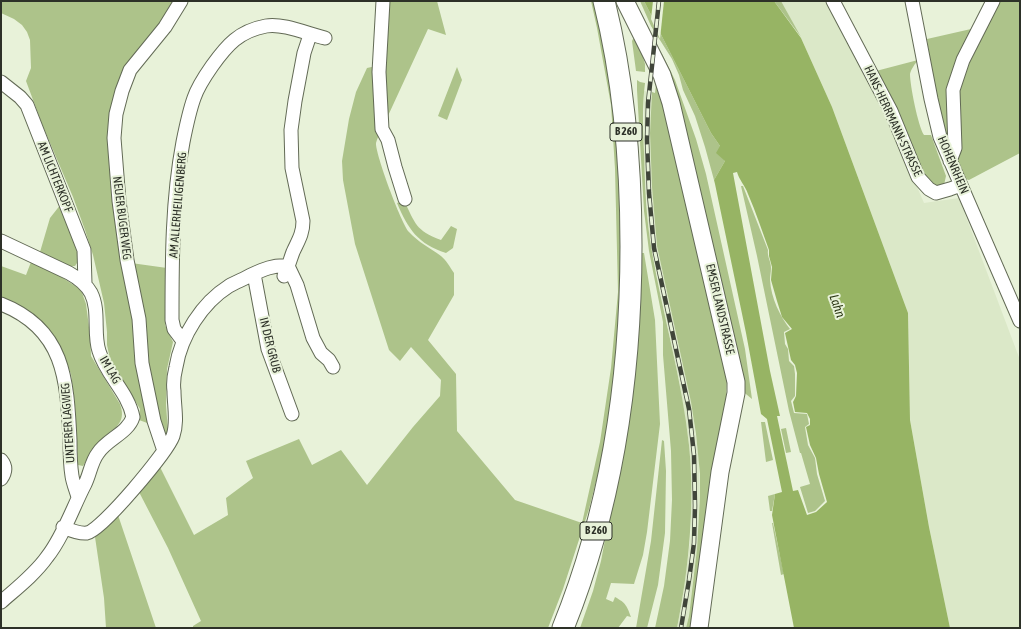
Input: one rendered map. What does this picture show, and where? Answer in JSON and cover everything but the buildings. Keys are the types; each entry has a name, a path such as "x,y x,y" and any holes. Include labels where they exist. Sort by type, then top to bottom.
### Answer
{"main road":[{"name":"B 260","path":"563,628 587,561 604,501 624,384 629,325 631,266 630,177 620,74 604,1"}],"street":[{"name":"NEUER BUGER WEG","path":"164,451 154,421 142,363 139,319 127,260 120,208 115,164 114,138 116,114 122,91 130,70 164,27 181,1"},
{"path":"383,1 379,72 382,129 388,140 405,199"},
{"name":"EMSER LANDSTRASSE","path":"625,1 662,76 671,103 736,382 736,393 720,472 699,628"},
{"name":"HANS-HERRMANN-STRASSE","path":"833,1 891,111 918,177 936,193 950,190 961,185"},
{"name":"HOHENRHEIN","path":"912,1 940,137 1020,321"},
{"path":"950,161 955,148 953,90 963,60 994,1"},
{"name":"AM ALLERHEILIGENBERG","path":"183,341 174,329 172,320 175,206 179,164 190,113 197,90 222,52 242,34 255,29 271,26 287,28 325,38"},
{"path":"286,271 292,253 303,230 303,221 292,168 291,130 304,53 310,35"},
{"name":"AM LICHTERKOPF","path":"1,82 20,97 26,104 29,111 84,251 85,284"},
{"name":"IM LAG","path":"1,240 69,272 85,284 92,294 94,301 96,338 101,358 126,398 133,416 128,426 105,444 98,453 57,542 47,558 26,580 1,602"},
{"path":"64,527 77,532 87,533 100,524 124,500 164,451 173,435 175,420 175,371 183,341 199,316 212,300 229,286 275,266 286,271 297,285 313,338 321,352 333,367"},
{"name":"IN DER GRUB","path":"254,274 268,349 292,414"},
{"name":"UNTERER LAGWEG","path":"1,304 19,312 37,325 46,335 56,353 65,379 71,472 78,497"},
{"path":"1,460 5,469 1,479"}],"shaded area":[{"path":"1,1 186,1 135,72 125,95 118,138 131,263 167,268 167,305 165,325 173,342 167,369 166,405 168,431 166,437 150,424 139,420 140,409 110,359 107,345 104,303 93,255 73,197 42,124 26,81 31,68 30,40 22,25 14,19 1,13"},
{"path":"387,1 437,1 446,35 428,29 376,143 384,173 405,226 416,239 443,258 454,273 454,295 428,340 456,374 457,431 515,500 582,523 600,442 611,368 618,292 615,169 611,105 591,1 596,1 612,96 619,181 621,266 615,367 606,437 589,509 563,589 548,628 193,628 193,626 201,621 168,548 139,492 160,467 194,535 228,515 226,498 253,478 246,461 299,439 312,465 341,450 367,485 413,427 440,396 441,380 411,347 400,361 389,350 355,244 343,180 342,161 349,119 356,92 367,68 376,66"},
{"path":"640,1 644,1 711,133 720,146 725,161 714,180 695,116 683,90 679,75 672,59 651,26"},
{"path":"774,1 781,1 801,37"},
{"path":"781,1 825,1 846,36 889,122 924,203 959,198 1020,360 1020,628 950,628 929,527 910,420 908,313 832,107 801,38"},
{"path":"997,1 1020,1 1020,153 969,180 965,179 943,131 932,75 927,39 971,29 992,10"},
{"path":"637,37 645,64 645,72 636,71 632,41"},
{"path":"662,54 675,80 696,139 706,174 745,349 752,399 741,390 661,59"},
{"path":"918,60 912,68 910,79 917,115 922,130 924,135 931,135 946,176 944,185 937,188 926,179 876,71"},
{"path":"457,67 462,80 447,120 438,116"},
{"path":"637,80 645,83 643,135 648,227 656,276 682,396 691,468 691,514 688,560 677,628 655,628 664,586 670,541 672,500 671,451 663,355 663,322 649,251 644,211"},
{"path":"656,84 658,84 727,378 725,414 693,628 686,628 689,616 697,549 700,474 691,402 657,246 652,187 650,133 652,92 655,93"},
{"path":"644,91 652,92 650,133 652,187 657,246 691,402 699,460 700,497 697,549 689,616 686,628 677,628 683,596 691,533 691,474 689,444 679,380 649,234 644,159"},
{"path":"741,186 743,186 768,250 771,266 770,280 774,300 790,329 784,332 789,361 794,366 795,374 795,396 791,401 794,413 807,414 809,424 805,427 808,445 815,458 817,474 825,501 815,511 808,513 800,487 810,484 789,411"},
{"path":"404,201 417,225 426,233 441,240 451,226 457,229 453,248 446,253 428,245 421,240 405,221 397,203"},
{"path":"61,204 78,255 75,266 68,266 40,252 50,218"},
{"path":"642,253 644,253 655,320 660,424 647,532 643,555 634,584 611,583 606,599 613,602 615,597 622,601 627,607 631,617 627,616 618,628 580,628 593,591 601,561 614,492 634,367"},
{"path":"31,262 57,274 81,290 86,304 91,356 120,404 122,411 120,422 97,445 83,466 78,465 75,405 71,374 61,350 1,302 1,266 26,275"},
{"path":"761,422 765,422 773,460 766,462"},
{"path":"786,428 791,452 786,453 781,429"},
{"path":"662,440 664,441 666,471 665,533 658,585 647,628 636,628 651,541"},
{"path":"775,494 772,511 770,511 768,496"},
{"path":"118,515 156,628 106,628 104,598 95,537"},
{"path":"772,523 784,574 781,575"}],"water":[{"name":"Lahn","path":"644,1 774,1 801,38 832,107 908,313 910,420 929,527 950,628 794,628 772,515 775,494 782,492 767,419 761,414 746,333 714,180 725,161 716,153 720,146 711,133","holes":["737,172 751,201 769,250 772,267 771,280 782,317 792,329 785,333 791,360 795,365 797,373 796,396 793,402 795,412 807,413 810,419 810,425 806,427 810,445 816,458 827,502 816,512 807,515 798,490 793,491 777,416 780,416 770,371 733,173"]}],"pier":[{"path":"653,1 664,1 660,39 651,19"}],"railway":[{"path":"659,1 648,103 647,140 649,193 654,248 689,409 694,455 694,543 681,628"}]}
